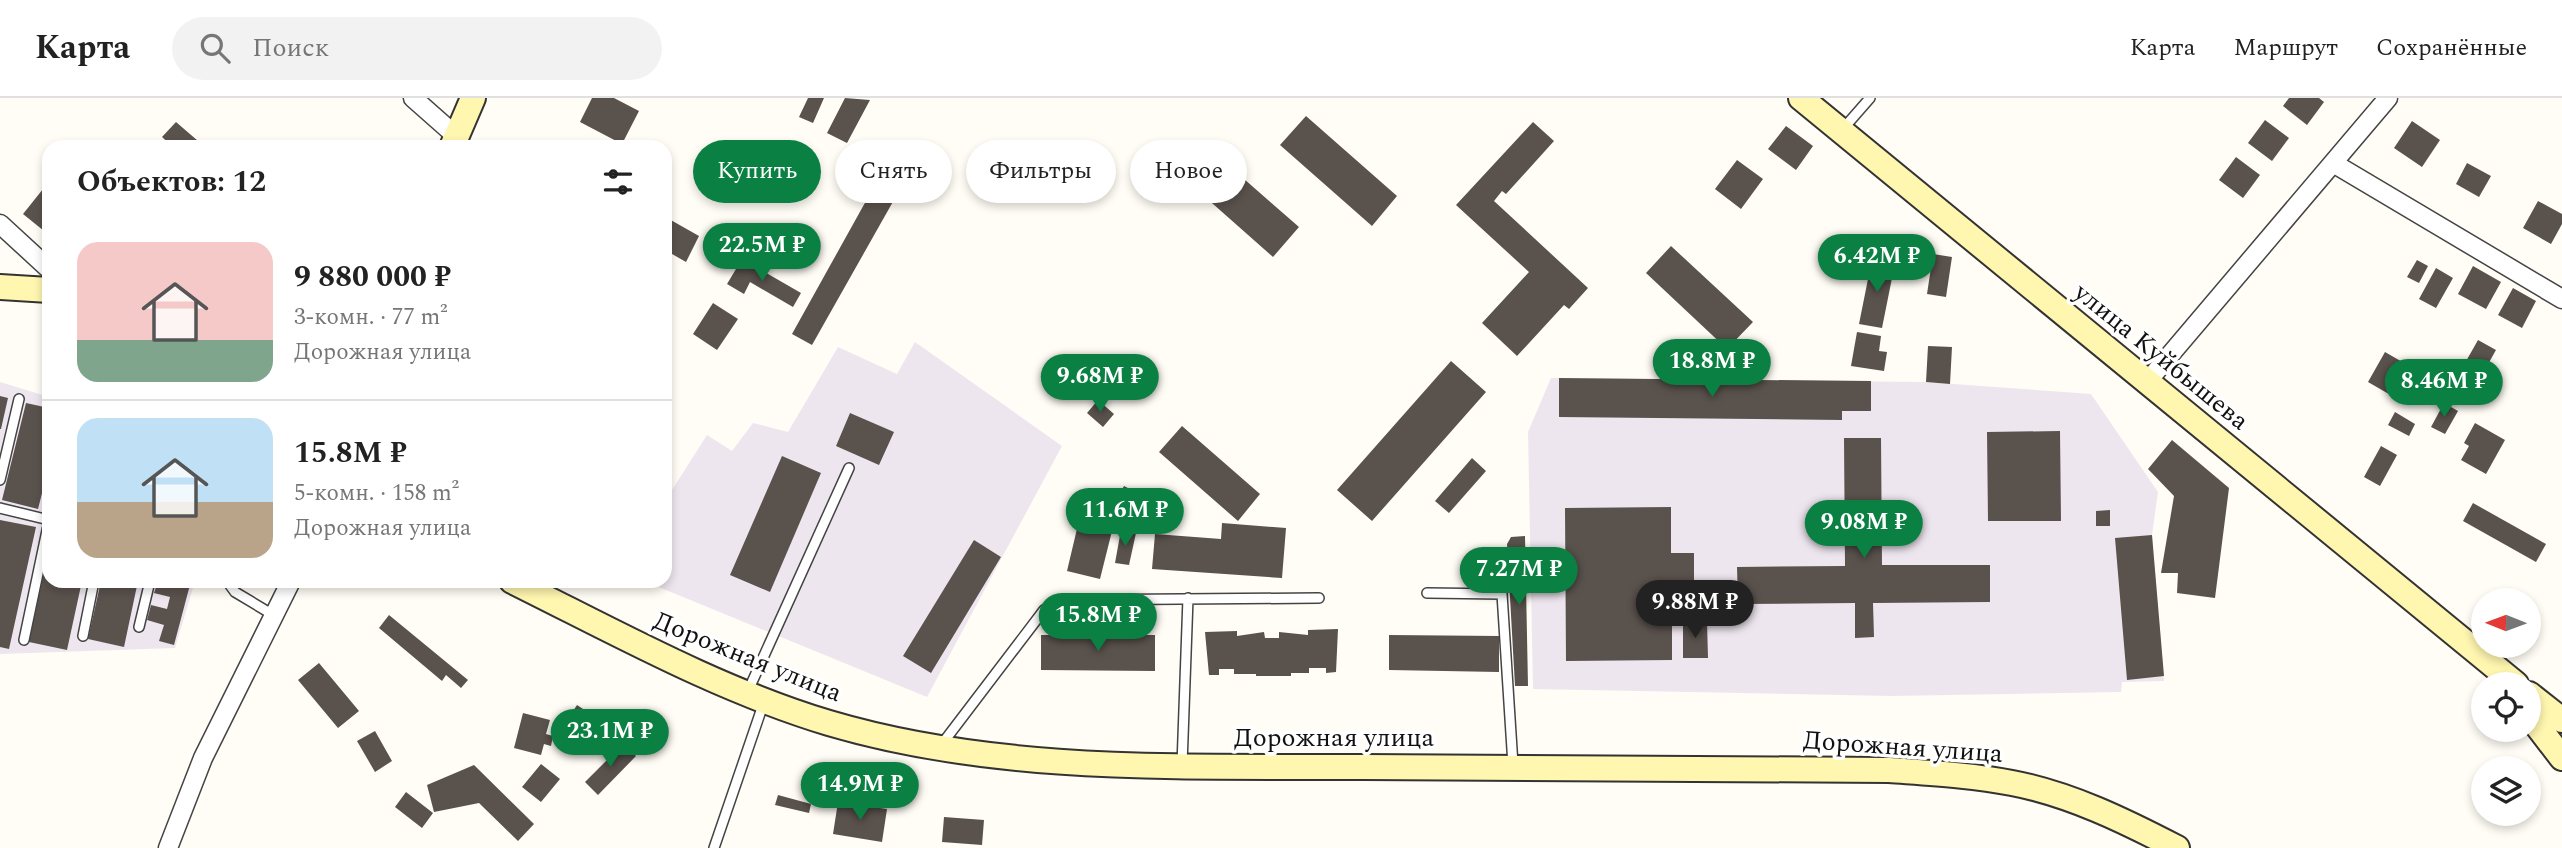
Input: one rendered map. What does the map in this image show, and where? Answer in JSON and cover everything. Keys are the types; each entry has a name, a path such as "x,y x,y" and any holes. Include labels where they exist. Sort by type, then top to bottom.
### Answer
{"street":[{"path":"413,98 452,140"},
{"path":"455,140 473,98"},
{"name":"улица Куйбышева","path":"1801,98 2500,672"},
{"path":"2147,382 2388,98"},
{"path":"2333,163 2562,299"},
{"path":"0,224 42,263"},
{"path":"0,287 42,290"},
{"path":"168,848 203,758 288,588"},
{"name":"Дорожная улица","path":"526,588 683,665 756,696 831,724 940,747 1062,760 1182,766 1889,770 1952,774 2014,783 2072,801 2131,824 2176,848"},
{"name":"улица Куйбышева","path":"2486,661 2495,672"},
{"path":"2541,703 2562,720"},
{"path":"2541,731 2562,758"}],"lane":[{"path":"1841,131 1870,98"},
{"path":"0,480 19,399"},
{"path":"714,848 756,696 849,468"},
{"path":"0,508 42,519"},
{"path":"24,640 42,554"},
{"path":"83,636 93,588"},
{"path":"139,627 148,588"},
{"path":"232,588 275,616"},
{"path":"1427,593 1502,594 1513,767"},
{"path":"1182,766 1188,598"},
{"path":"940,747 1049,605 1061,600 1319,598"}],"shaded area":[{"path":"915,342 1062,446 927,697 661,588 672,588 672,490 707,435 732,451 753,423 788,432 838,347 897,374"},
{"path":"1551,378 1926,382 2091,394 2158,492 2152,535 2164,681 2122,682 2121,692 1892,696 1533,689 1528,432"},
{"path":"0,382 42,395 42,588 193,588 175,648 0,654"}],"building":[{"path":"592,98 614,98 639,111 624,140 614,140 580,122"},
{"path":"808,98 824,98 813,123 799,117"},
{"path":"845,98 870,100 849,140 841,140 827,133"},
{"path":"2289,98 2319,98 2324,102 2307,125 2283,106"},
{"path":"1306,116 1397,196 1372,226 1280,145"},
{"path":"2265,120 2289,138 2272,161 2248,143"},
{"path":"2412,121 2440,140 2422,167 2394,148"},
{"path":"176,122 197,140 165,140 162,137"},
{"path":"1533,122 1554,141 1506,194 1502,191 1494,201 1588,288 1569,309 1564,305 1517,356 1482,323 1529,272 1456,205"},
{"path":"1786,126 1813,146 1796,170 1768,149"},
{"path":"2236,157 2260,175 2243,198 2219,180"},
{"path":"1737,160 1763,179 1741,209 1715,189"},
{"path":"2467,163 2491,176 2479,197 2456,184"},
{"path":"1247,182 1299,227 1273,257 1212,203 1247,203"},
{"path":"42,190 42,229 23,214"},
{"path":"2538,201 2562,214 2562,224 2551,244 2523,228"},
{"path":"865,203 892,203 812,345 792,334"},
{"path":"672,221 699,236 686,262 672,254"},
{"path":"1671,246 1753,322 1727,349 1646,273"},
{"path":"1933,254 1952,257 1946,297 1927,294"},
{"path":"742,259 801,293 793,307 750,282 744,294 727,284"},
{"path":"1872,259 1895,263 1882,328 1859,324"},
{"path":"2417,260 2428,266 2419,283 2407,277"},
{"path":"2473,266 2501,282 2486,309 2458,294"},
{"path":"2436,268 2453,278 2436,308 2419,299"},
{"path":"2513,288 2536,301 2522,328 2498,315"},
{"path":"713,303 738,319 717,350 693,334"},
{"path":"1857,332 1881,336 1879,351 1887,352 1884,371 1851,366"},
{"path":"2478,340 2496,350 2483,373 2465,363"},
{"path":"1928,346 1952,347 1950,384 1926,382"},
{"path":"2385,352 2411,367 2394,397 2368,382"},
{"path":"1451,361 1486,392 1372,521 1337,490"},
{"path":"1559,378 1871,381 1871,411 1842,411 1842,420 1559,417"},
{"path":"0,396 8,398 1,429 0,429"},
{"path":"1098,400 1114,414 1103,427 1087,413"},
{"path":"26,403 42,406 42,493 38,509 2,500"},
{"path":"2444,403 2458,411 2445,434 2431,427"},
{"path":"2395,412 2415,424 2409,436 2388,425"},
{"path":"850,413 894,432 879,465 836,446"},
{"path":"2475,423 2505,440 2486,474 2461,460 2469,446 2464,443"},
{"path":"1182,426 1260,494 1238,521 1159,452"},
{"path":"2060,431 2061,521 1988,521 1987,432"},
{"path":"1844,438 1881,438 1882,565 1990,565 1990,602 1873,603 1874,637 1855,638 1855,603 1738,604 1737,567 1845,566"},
{"path":"2172,440 2229,488 2215,598 2177,593 2178,573 2161,573 2174,496 2148,469"},
{"path":"2381,446 2397,455 2380,486 2364,477"},
{"path":"782,456 821,473 770,592 730,575"},
{"path":"1472,458 1486,471 1449,513 1435,501"},
{"path":"1124,486 1147,498 1142,507 1119,495"},
{"path":"1085,495 1119,503 1100,579 1067,571"},
{"path":"2473,503 2546,544 2536,562 2463,521"},
{"path":"1671,507 1671,553 1694,553 1694,608 1672,608 1672,660 1566,661 1565,508"},
{"path":"2110,510 2110,526 2096,526 2096,511"},
{"path":"0,520 36,527 9,649 0,647"},
{"path":"1222,523 1286,528 1282,578 1152,569 1155,534 1221,539"},
{"path":"1121,530 1136,533 1129,565 1115,563"},
{"path":"2152,535 2164,676 2127,680 2115,538"},
{"path":"1525,536 1528,686 1515,686 1507,544 1511,537"},
{"path":"974,540 1001,557 931,673 903,656"},
{"path":"42,581 42,588 80,588 67,650 29,642"},
{"path":"99,588 137,588 124,647 88,639"},
{"path":"156,588 189,588 174,645 159,641 164,625 147,620 151,605 167,609 170,597 154,593"},
{"path":"389,615 468,680 461,688 446,675 442,681 379,628"},
{"path":"1683,621 1707,621 1708,658 1683,658"},
{"path":"1338,629 1336,672 1326,673 1326,668 1309,668 1309,673 1291,673 1291,676 1256,676 1234,674 1234,669 1219,669 1219,675 1209,675 1205,632 1237,631 1237,636 1264,632 1265,638 1279,638 1279,632 1308,635 1308,630"},
{"path":"1041,635 1155,635 1155,671 1041,670"},
{"path":"1389,635 1499,636 1499,672 1389,670"},
{"path":"319,663 359,711 338,728 298,680"},
{"path":"577,705 595,717 597,713 603,717 600,721 612,729 596,751 562,728"},
{"path":"523,713 550,720 546,734 553,736 551,746 544,744 541,755 514,748"},
{"path":"375,731 392,761 375,772 357,741"},
{"path":"623,744 636,756 598,795 585,782"},
{"path":"541,764 560,779 541,802 522,787"},
{"path":"474,765 534,824 518,841 479,803 434,812 427,785"},
{"path":"406,792 433,813 422,828 395,807"},
{"path":"778,795 811,804 809,813 775,805"},
{"path":"838,802 887,809 882,842 833,834"},
{"path":"944,817 984,820 982,845 942,842"}]}
